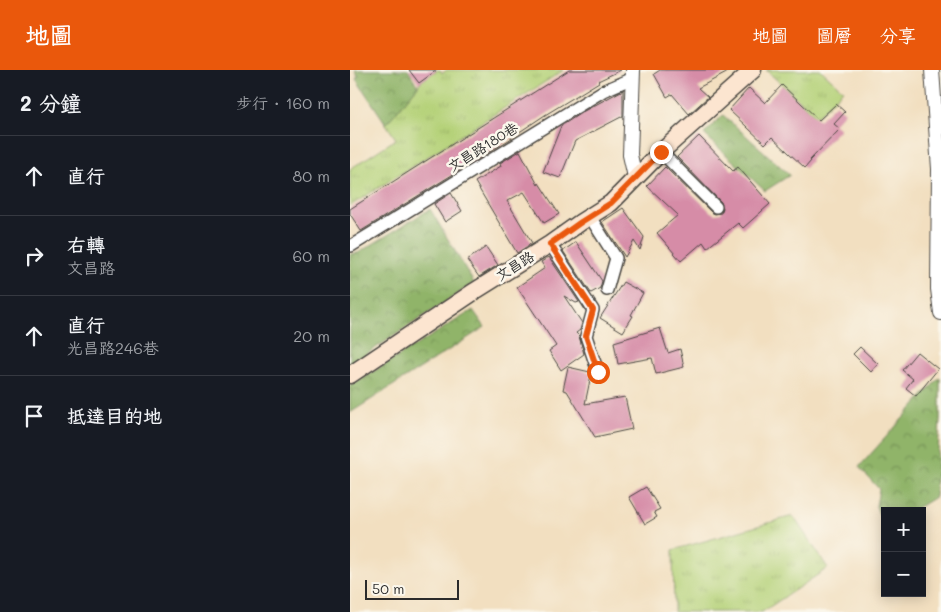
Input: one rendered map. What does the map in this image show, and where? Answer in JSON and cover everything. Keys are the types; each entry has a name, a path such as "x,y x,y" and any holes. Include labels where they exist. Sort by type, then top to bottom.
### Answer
{"main road":[{"name":"文昌路","path":"350,375 611,203 661,152 752,70"}],"street":[{"path":"932,70 940,173 938,289 941,313"},
{"path":"633,74 630,154 635,177"},
{"name":"文昌路180巷","path":"351,246 633,74"},
{"path":"661,152 716,207"},
{"path":"590,217 616,258 607,290"},
{"path":"550,244 593,310 586,336 598,372"}],"green space":[{"path":"355,70 408,70 418,86 386,124 356,79 358,76"},
{"path":"437,70 440,70 442,73 447,70 564,70 350,206 350,169 396,139 386,124 419,83"},
{"path":"766,70 821,70 843,90 817,117"},
{"path":"723,115 790,175 765,191 704,134"},
{"path":"430,209 474,283 350,365 350,254 358,253"},
{"path":"473,310 485,327 350,413 350,386"},
{"path":"940,377 940,419 935,497 919,507 881,507 881,520 876,506 879,489 859,467"},
{"path":"793,516 828,568 762,612 674,612 673,550"}],"building":[{"path":"409,70 437,70 419,83"},
{"path":"569,70 621,70 598,81 512,138 361,231 350,214 350,209"},
{"path":"660,70 732,70 698,88 708,97 689,114 672,94 667,97 654,74"},
{"path":"782,85 819,120 836,104 845,112 834,124 840,129 810,160 805,168 772,137 765,144 729,110 749,88 765,103"},
{"path":"623,90 623,116 575,141 560,178 543,172 561,126"},
{"path":"699,136 733,171 738,167 770,204 743,228 738,223 707,248 703,242 681,261 657,233 678,215 647,186 665,167 711,212 715,214 721,213 723,208 721,202 677,157"},
{"path":"520,151 538,185 539,183 559,214 544,223 524,192 507,201 532,243 517,253 475,182 501,166 500,163"},
{"path":"451,193 462,211 445,222 434,204"},
{"path":"623,208 644,237 640,250 634,241 625,257 602,222"},
{"path":"576,242 602,281 600,288 591,293 563,251"},
{"path":"486,247 498,265 479,277 467,260"},
{"path":"549,257 579,302 576,303 564,296 582,323 580,330 576,333 579,336 584,354 561,370 549,351 556,346 517,287 545,268 541,262"},
{"path":"623,282 643,293 631,315 633,316 623,332 600,318"},
{"path":"660,328 668,353 680,349 684,367 656,374 652,358 618,364 614,342"},
{"path":"860,347 878,364 871,372 853,354"},
{"path":"917,352 938,369 916,396 906,388 913,379 902,370"},
{"path":"568,367 590,372 585,404 625,397 632,429 595,437 567,391 563,390"},
{"path":"646,487 660,509 654,512 657,517 645,524 629,497"}],"route":[{"path":"598,372 586,336 593,310 550,244 611,203 661,152"}]}
